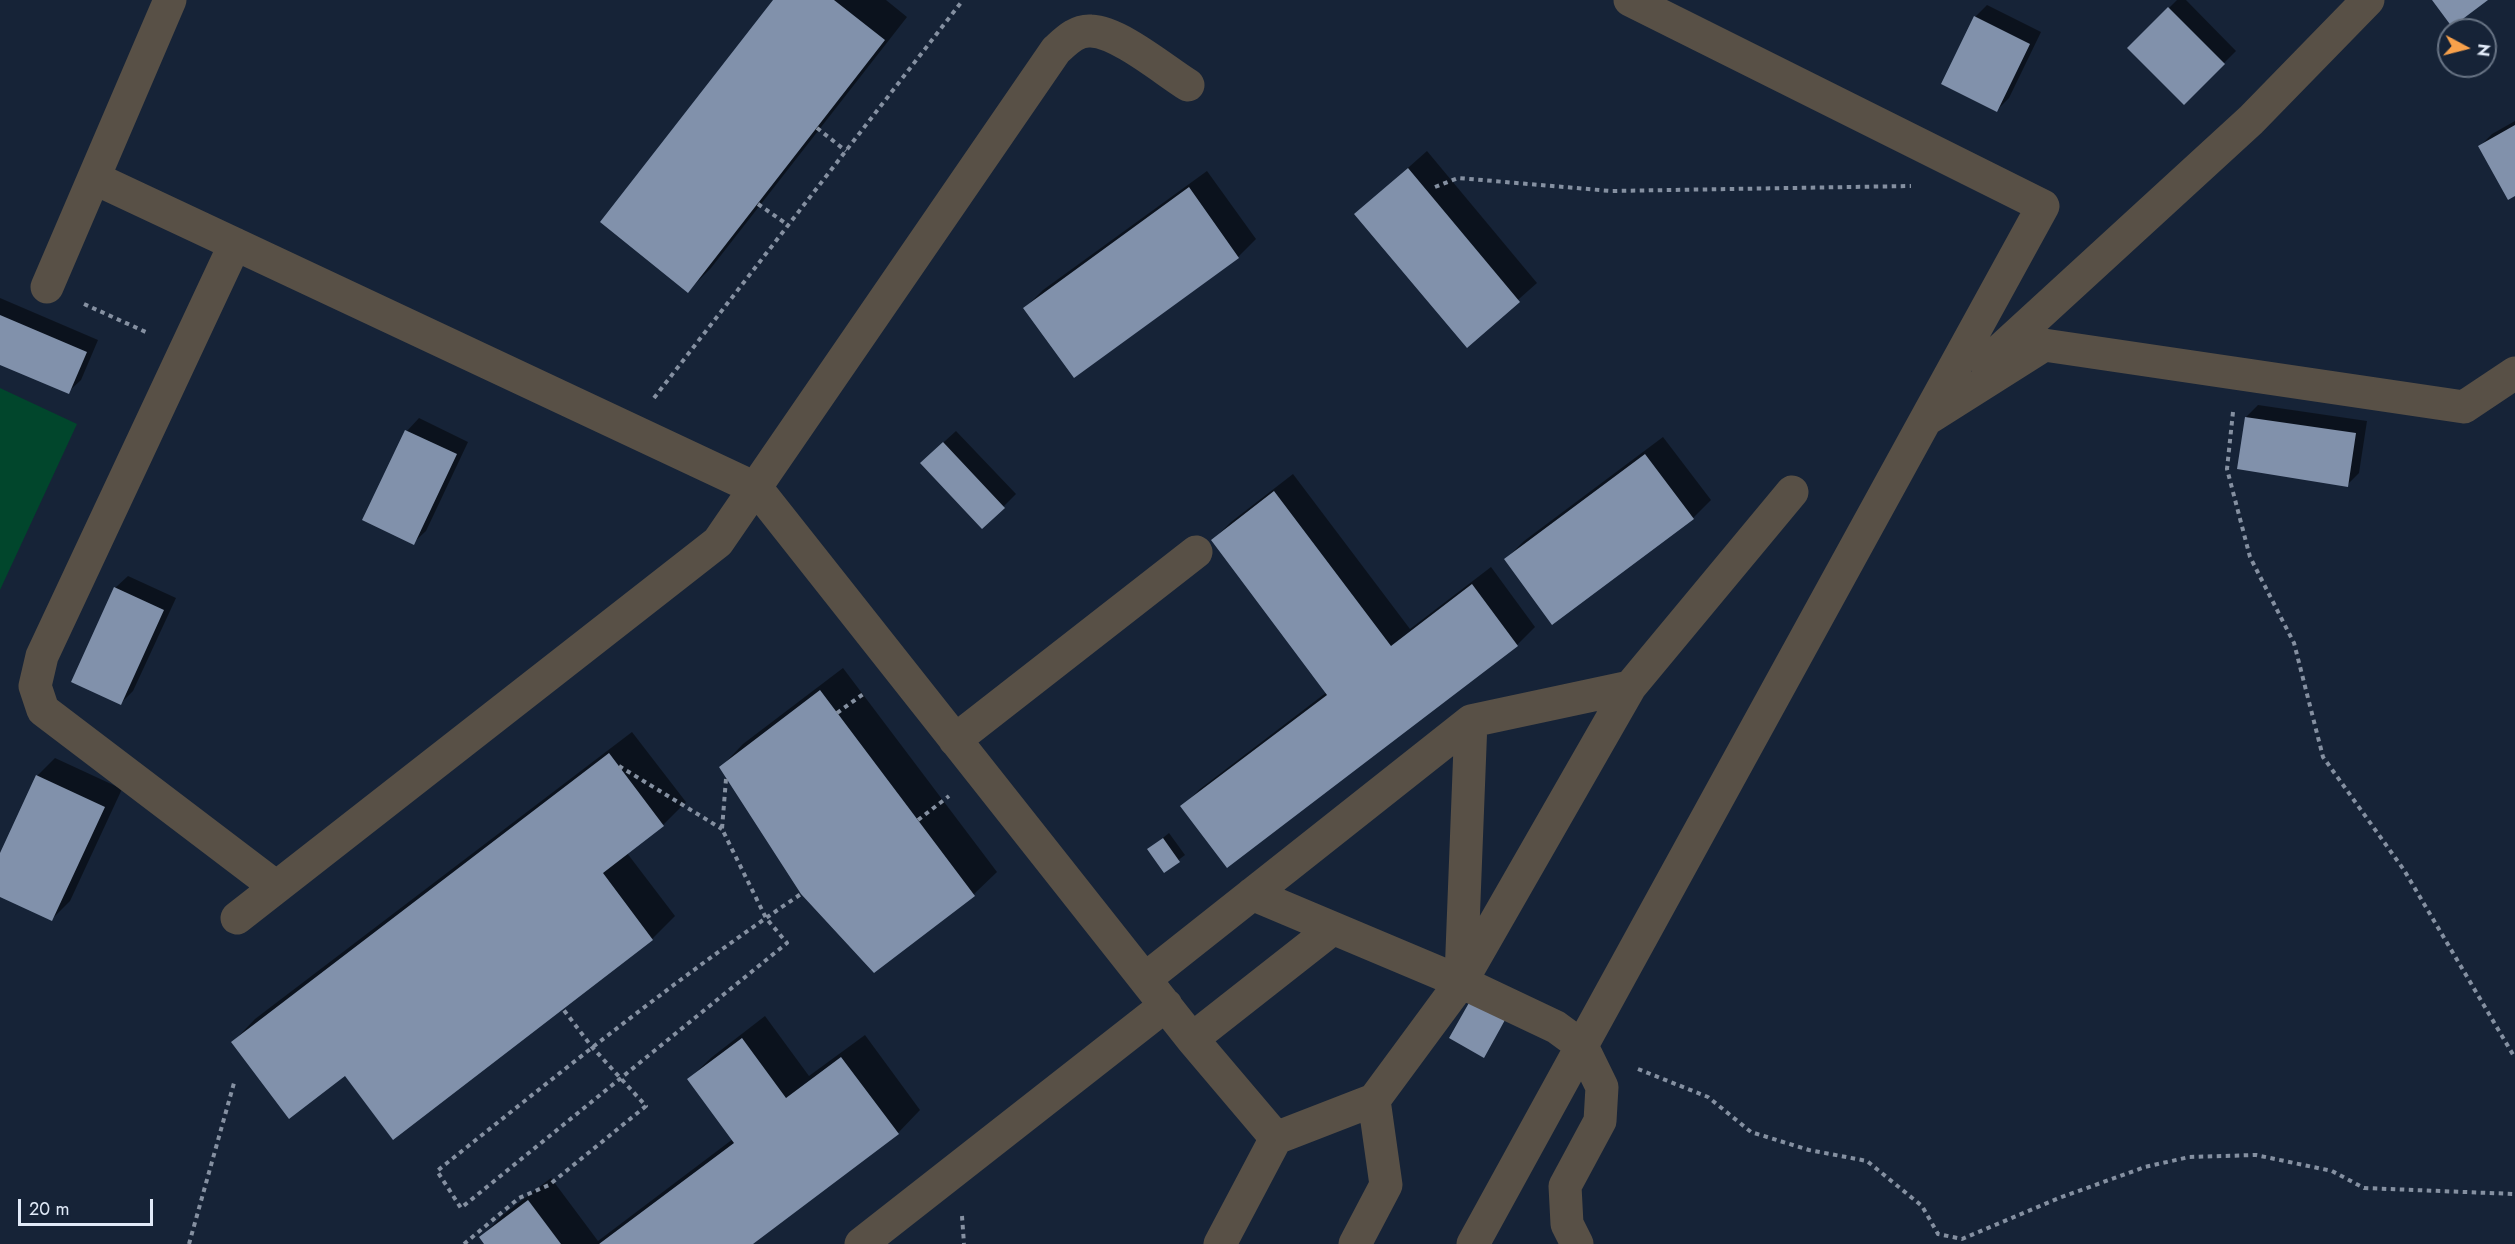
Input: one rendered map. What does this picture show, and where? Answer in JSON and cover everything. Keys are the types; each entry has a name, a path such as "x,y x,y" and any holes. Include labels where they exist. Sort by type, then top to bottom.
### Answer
{"street":[{"path":"47,287 170,0"},
{"path":"1473,1244 2043,206 1630,0"},
{"path":"1926,419 2251,120 2368,0"},
{"path":"237,918 718,542 757,489 1056,50 1072,35 1091,31 1113,37 1188,85"},
{"path":"94,178 757,489 1192,1039 1276,1138"},
{"path":"235,244 42,656 35,686 43,710 276,887"},
{"path":"1926,419 2044,345 2464,407 2515,373"},
{"path":"1220,1244 1276,1138 1374,1100 1461,982 1630,687 1792,492"},
{"path":"955,740 1196,552"},
{"path":"1145,979 1471,721 1630,687"},
{"path":"1461,982 1471,721"},
{"path":"1252,894 1461,982 1556,1027 1582,1046 1602,1087 1600,1121 1565,1185 1567,1224 1577,1244"},
{"path":"1192,1039 1332,929"},
{"path":"861,1244 1166,1005"},
{"path":"1355,1244 1386,1185 1374,1100"}],"path":[{"path":"630,429 963,0"},
{"path":"817,128 846,150"},
{"path":"1435,187 1458,178 1611,191 1905,188 1961,165"},
{"path":"758,204 788,225"},
{"path":"47,287 159,338"},
{"path":"2237,373 2227,469 2250,557 2294,643 2323,757 2404,870 2515,1058"},
{"path":"619,766 722,829"},
{"path":"726,780 722,829 766,918 787,943 460,1209 437,1171 592,1047 766,918 801,894"},
{"path":"464,1244 519,1198 549,1185 646,1106 592,1047 563,1010"},
{"path":"1582,1046 1708,1097 1751,1132 1809,1150 1867,1161 1922,1206 1938,1234 1962,1239 2059,1197 2145,1167 2189,1157 2256,1155 2332,1171 2364,1188 2515,1194"},
{"path":"189,1244 234,1083"}],"green space":[{"path":"0,388 77,424 0,590"}],"building":[{"path":"773,0 834,0 885,40 688,293 600,222"},
{"path":"2432,0 2488,0 2464,18 2445,18"},
{"path":"2168,7 2225,64 2184,105 2127,48"},
{"path":"1974,16 2030,44 1997,112 1941,84"},
{"path":"2515,125 2515,196 2508,200 2478,146"},
{"path":"1408,168 1520,302 1467,348 1354,214"},
{"path":"1189,187 1239,258 1074,378 1023,308"},
{"path":"0,315 87,352 69,394 0,365"},
{"path":"2245,417 2356,433 2348,487 2237,469"},
{"path":"405,430 457,454 414,545 362,520"},
{"path":"943,442 1005,508 982,529 920,463"},
{"path":"1645,454 1694,519 1552,625 1504,559"},
{"path":"1274,491 1391,646 1472,584 1518,646 1227,868 1180,806 1327,695 1211,540"},
{"path":"114,587 164,610 121,705 71,682"},
{"path":"820,690 975,896 874,973 801,894 719,767"},
{"path":"609,753 664,826 603,873 653,940 393,1140 345,1076 289,1119 231,1042"},
{"path":"36,775 105,807 52,921 0,897 0,853"},
{"path":"1163,838 1180,862 1164,873 1147,849"},
{"path":"1470,1001 1505,1020 1484,1058 1449,1038"},
{"path":"742,1038 786,1098 841,1057 899,1134 753,1244 599,1244 734,1143 687,1079"},
{"path":"528,1200 561,1244 484,1244 479,1237"}]}
